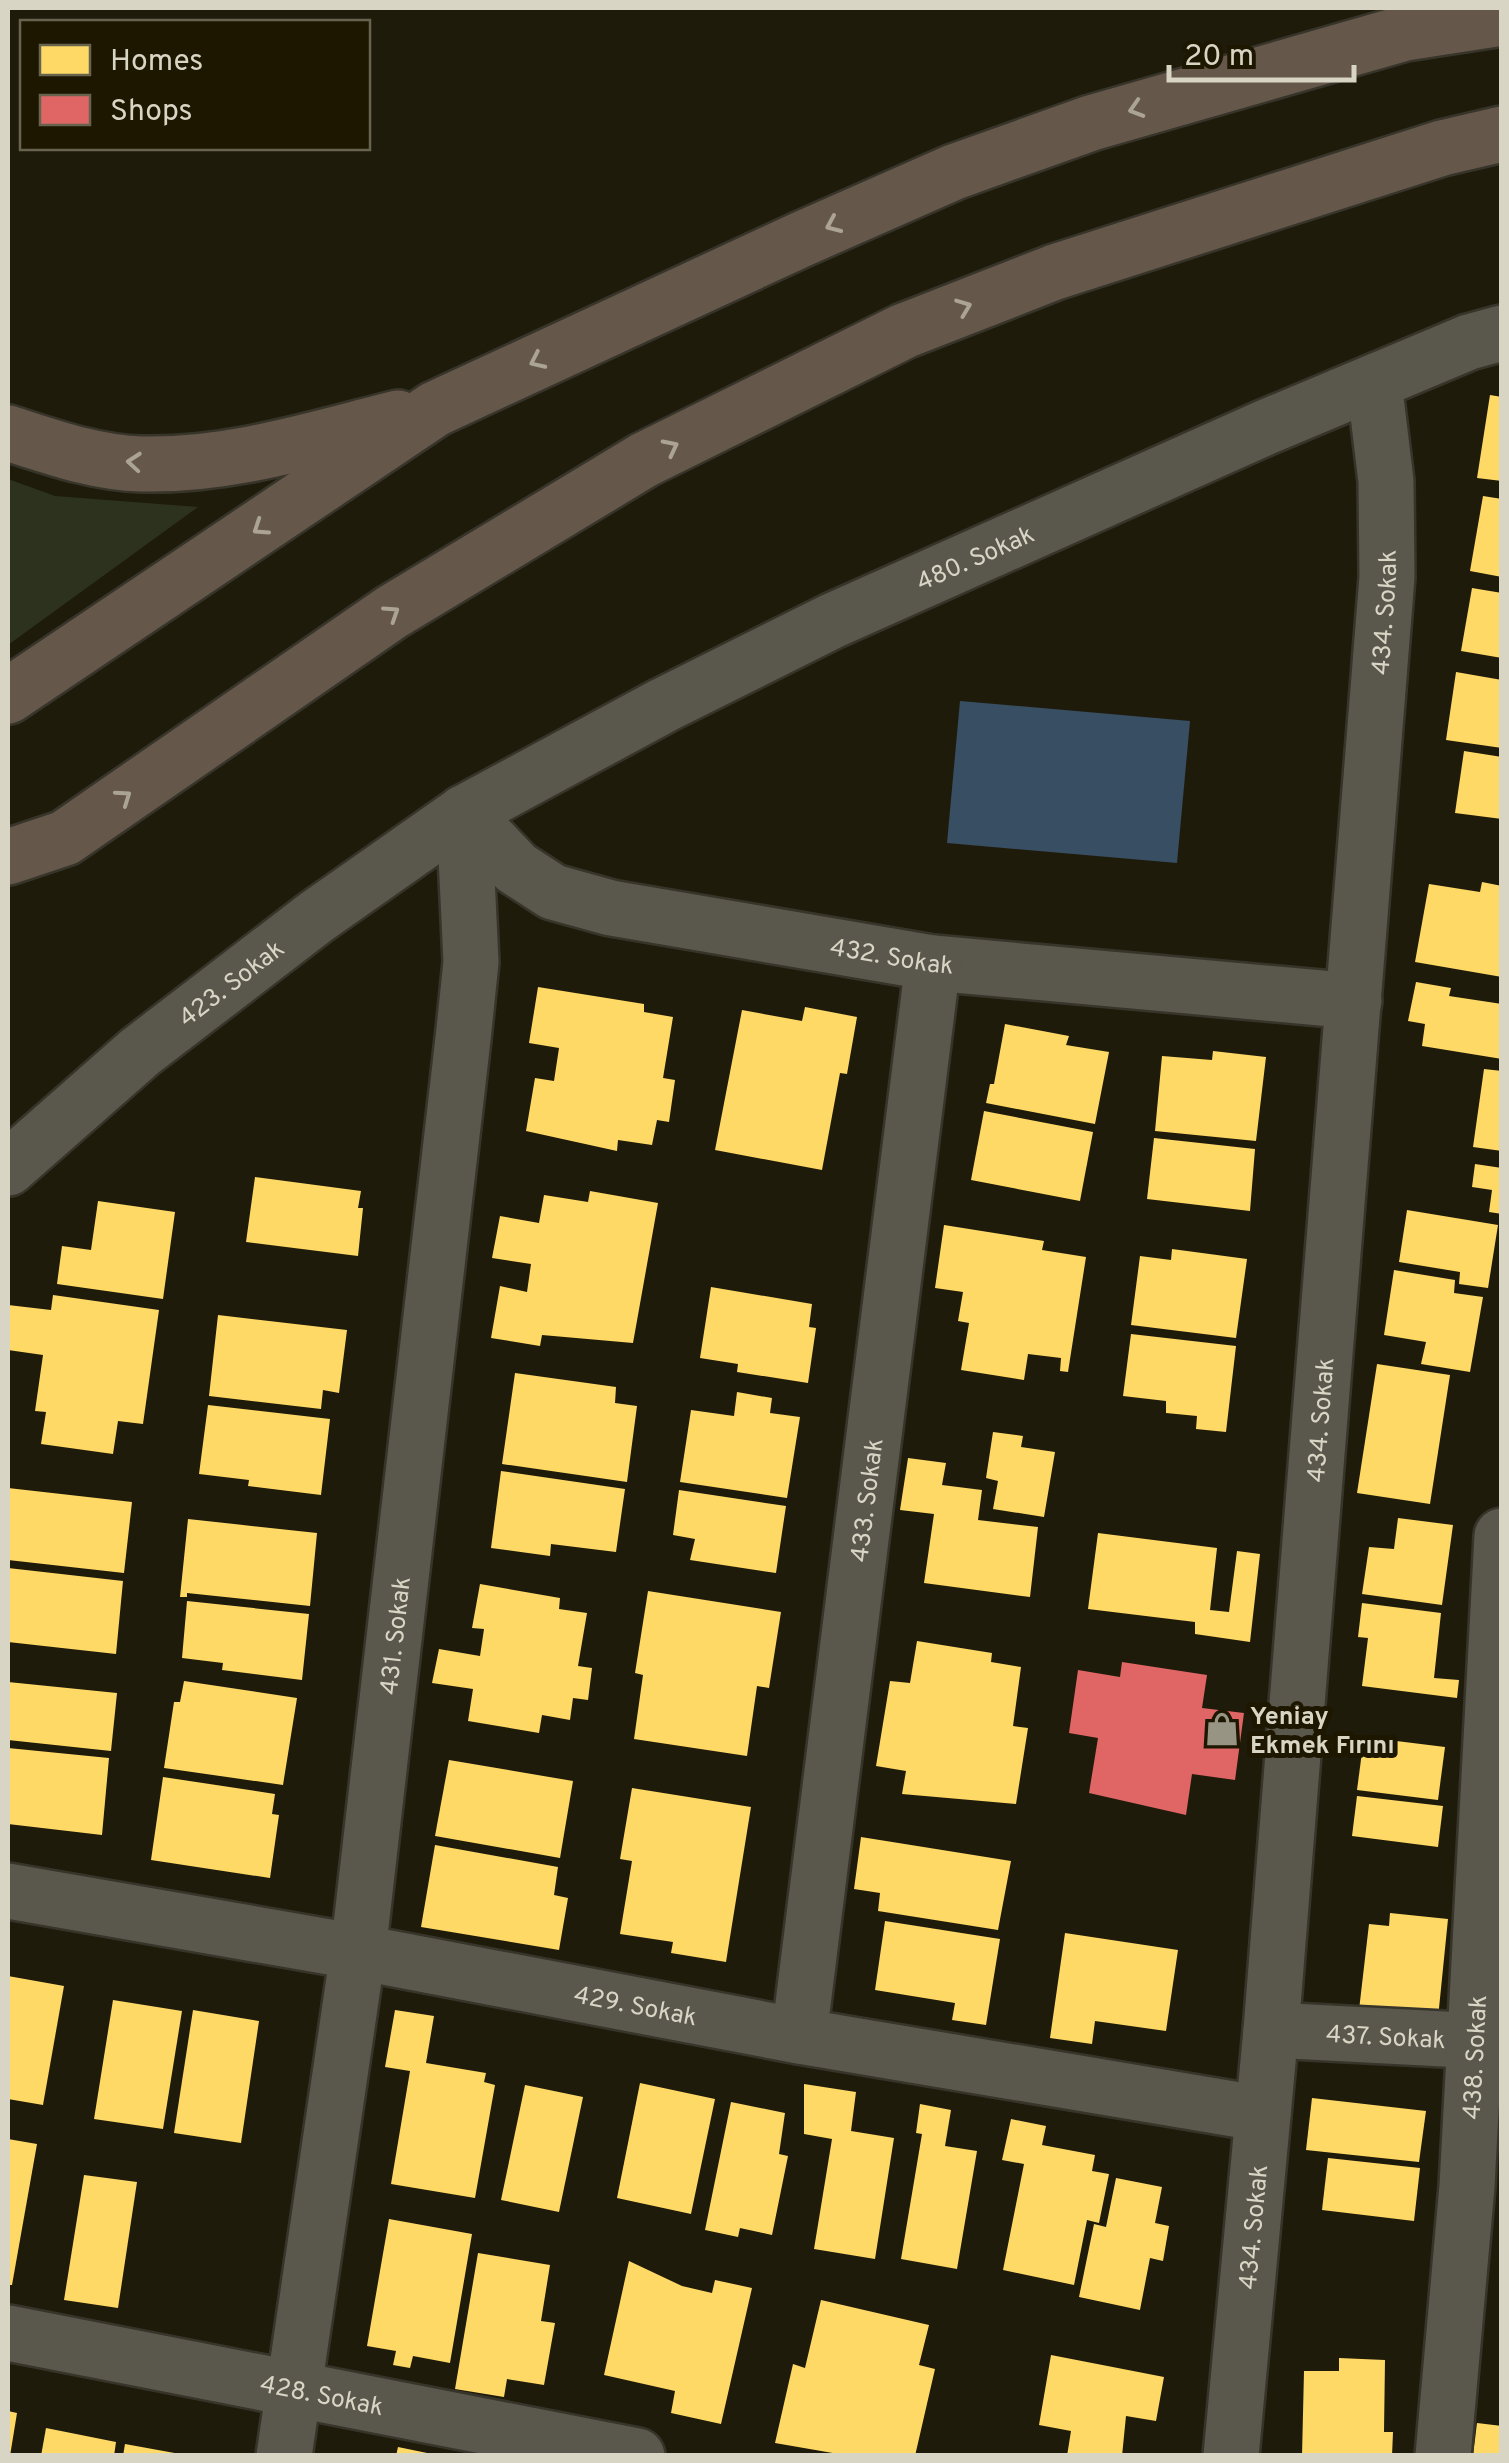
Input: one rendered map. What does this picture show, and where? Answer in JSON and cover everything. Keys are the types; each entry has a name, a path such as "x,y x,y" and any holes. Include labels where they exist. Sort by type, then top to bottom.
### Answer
{"highway":[{"path":"8,696 435,408 954,172 1091,122 1242,77 1405,34 1502,18"},
{"path":"8,886 64,838 392,612 644,460 904,331 1055,272 1442,148 1502,134"},
{"path":"8,433 66,452 139,464 201,462 238,458 435,408"},
{"path":"8,857 64,838"}],"street":[{"name":"480. Sokak","path":"464,814 664,704 832,621 1374,382 1469,342 1502,333"},
{"name":"434. Sokak","path":"1232,2456 1271,2030 1388,577 1386,481 1374,382"},
{"name":"432. Sokak","path":"464,814 516,868 554,892 610,908 934,963 1354,1001"},
{"name":"423. Sokak","path":"8,1168 140,1052 316,917 464,814"},
{"name":"431. Sokak","path":"284,2456 358,1952 471,962 464,814"},
{"name":"433. Sokak","path":"799,2036 934,963"},
{"name":"438. Sokak","path":"1443,2456 1467,2186 1488,2041 1502,1536"},
{"name":"429. Sokak","path":"8,1892 358,1952 799,2036 1263,2114"},
{"name":"437. Sokak","path":"1271,2030 1488,2041"},
{"name":"428. Sokak","path":"8,2333 637,2456"}],"green space":[{"path":"8,479 55,496 198,507 8,645"}],"water":[{"path":"960,701 1190,721 1177,863 947,843"}],"building: Homes":[{"path":"1490,395 1502,397 1502,481 1477,478"},
{"path":"1483,496 1502,499 1502,577 1470,571"},
{"path":"1472,588 1502,593 1502,658 1461,651"},
{"path":"1456,672 1502,680 1502,748 1446,740"},
{"path":"1464,751 1502,757 1502,819 1455,813"},
{"path":"1482,882 1502,886 1502,977 1415,962 1429,884 1480,892"},
{"path":"1416,982 1451,988 1449,996 1502,1004 1502,1059 1422,1046 1425,1024 1408,1021"},
{"path":"538,987 644,1004 644,1012 673,1017 663,1078 675,1080 669,1122 657,1120 652,1145 618,1140 617,1151 526,1131 535,1078 554,1081 559,1048 529,1043"},
{"path":"805,1007 857,1017 847,1074 840,1073 822,1170 715,1150 742,1010 802,1021"},
{"path":"1005,1024 1069,1036 1066,1045 1109,1052 1095,1124 986,1103 990,1084 994,1084"},
{"path":"1213,1051 1266,1057 1256,1141 1155,1131 1162,1056 1212,1060"},
{"path":"1484,1069 1502,1071 1502,1151 1473,1147"},
{"path":"984,1111 1093,1132 1080,1201 971,1180"},
{"path":"1154,1138 1255,1149 1250,1211 1147,1199"},
{"path":"1475,1164 1502,1168 1502,1214 1489,1212 1492,1190 1472,1187"},
{"path":"255,1177 361,1191 358,1256 246,1242"},
{"path":"590,1191 658,1203 633,1343 542,1335 540,1346 491,1338 500,1286 527,1292 531,1264 492,1258 500,1216 539,1223 544,1195 588,1202"},
{"path":"98,1201 175,1212 163,1299 57,1284 62,1246 91,1250"},
{"path":"1407,1210 1498,1225 1488,1288 1459,1284 1460,1272 1399,1262"},
{"path":"944,1225 1044,1241 1042,1250 1086,1257 1068,1372 1060,1371 1061,1358 1028,1354 1024,1380 961,1370 969,1323 958,1321 963,1292 935,1288"},
{"path":"1172,1249 1247,1259 1236,1338 1131,1325 1140,1256 1171,1260"},
{"path":"1394,1270 1455,1280 1454,1293 1483,1297 1470,1372 1421,1364 1426,1342 1384,1335"},
{"path":"711,1287 812,1304 809,1327 816,1328 808,1383 737,1372 738,1364 700,1358"},
{"path":"53,1295 159,1310 143,1424 118,1421 113,1454 41,1444 46,1412 35,1411 43,1355 8,1350 8,1305 51,1310"},
{"path":"218,1315 347,1330 339,1393 323,1390 321,1409 209,1396"},
{"path":"1131,1334 1236,1346 1226,1432 1196,1429 1197,1416 1166,1413 1166,1401 1123,1396"},
{"path":"1377,1364 1450,1375 1430,1504 1357,1493"},
{"path":"515,1373 616,1387 615,1403 637,1406 627,1482 502,1464"},
{"path":"737,1392 772,1398 770,1413 800,1417 787,1498 680,1482 691,1410 734,1416"},
{"path":"208,1405 330,1419 321,1495 248,1486 249,1480 199,1474"},
{"path":"993,1432 1023,1436 1021,1447 1055,1452 1044,1517 993,1509 998,1481 986,1478"},
{"path":"908,1458 946,1463 942,1485 982,1490 978,1520 1038,1527 1030,1597 924,1583 934,1514 900,1510"},
{"path":"501,1471 625,1489 616,1552 551,1544 550,1556 491,1548"},
{"path":"8,1488 132,1502 124,1573 8,1560"},
{"path":"679,1490 786,1506 776,1573 690,1560 695,1539 673,1535"},
{"path":"1398,1518 1453,1525 1442,1605 1362,1594 1369,1547 1394,1549"},
{"path":"188,1519 317,1533 310,1606 187,1593 187,1597 180,1597"},
{"path":"1098,1533 1217,1548 1210,1610 1229,1612 1237,1551 1260,1554 1250,1642 1195,1634 1195,1622 1088,1609"},
{"path":"8,1568 123,1581 116,1654 8,1642"},
{"path":"480,1584 560,1598 559,1609 587,1613 578,1666 592,1668 588,1700 573,1698 570,1720 542,1715 539,1733 468,1721 473,1689 432,1683 439,1649 480,1656 484,1629 472,1628"},
{"path":"648,1591 781,1612 769,1688 757,1686 747,1756 634,1739 643,1675 635,1673"},
{"path":"187,1601 309,1614 302,1680 222,1670 223,1663 182,1658"},
{"path":"1362,1603 1441,1613 1434,1678 1459,1680 1457,1698 1362,1686 1368,1638 1358,1637"},
{"path":"917,1641 992,1653 991,1662 1021,1667 1013,1726 1028,1728 1016,1804 902,1794 906,1771 876,1766 890,1681 910,1683"},
{"path":"184,1681 297,1698 283,1785 164,1768 174,1702 180,1702"},
{"path":"8,1682 117,1693 111,1751 8,1740"},
{"path":"1364,1737 1445,1747 1438,1800 1357,1790"},
{"path":"8,1748 109,1758 102,1835 8,1824"},
{"path":"449,1760 573,1781 560,1858 435,1836"},
{"path":"163,1777 275,1794 272,1814 279,1815 270,1878 151,1860"},
{"path":"632,1788 751,1807 726,1962 671,1953 673,1942 620,1934 632,1861 620,1859"},
{"path":"1357,1796 1443,1806 1438,1847 1352,1836"},
{"path":"861,1837 1011,1861 998,1930 878,1911 880,1893 854,1889"},
{"path":"435,1845 558,1867 554,1895 568,1898 559,1950 421,1927"},
{"path":"1390,1913 1448,1919 1438,2018 1359,2010 1369,1924 1389,1926"},
{"path":"885,1921 1000,1939 986,2025 952,2020 955,2003 875,1990"},
{"path":"1065,1933 1178,1950 1166,2031 1095,2021 1092,2044 1050,2038"},
{"path":"8,1976 64,1986 43,2105 8,2099"},
{"path":"113,2000 182,2011 163,2129 94,2119"},
{"path":"193,2010 259,2021 241,2143 174,2133"},
{"path":"395,2010 434,2016 426,2063 486,2073 484,2082 495,2085 475,2198 391,2184 410,2071 385,2067"},
{"path":"640,2083 715,2099 691,2214 617,2198"},
{"path":"804,2084 856,2092 851,2131 894,2138 875,2259 814,2249 832,2139 804,2134"},
{"path":"525,2085 583,2097 559,2212 501,2200"},
{"path":"1312,2098 1426,2111 1419,2162 1306,2150"},
{"path":"731,2102 785,2113 779,2154 788,2156 772,2235 740,2228 738,2237 705,2230"},
{"path":"920,2104 951,2110 945,2146 977,2151 957,2269 901,2259 922,2134 916,2133"},
{"path":"1011,2119 1046,2126 1042,2145 1095,2155 1092,2171 1109,2174 1099,2223 1087,2220 1074,2285 1003,2270 1024,2164 1002,2160"},
{"path":"8,2139 37,2144 12,2285 8,2285"},
{"path":"1328,2158 1420,2168 1414,2221 1322,2210"},
{"path":"84,2175 137,2182 118,2308 64,2300"},
{"path":"1116,2178 1162,2187 1155,2223 1169,2226 1163,2261 1150,2258 1140,2310 1079,2297 1094,2224 1106,2227"},
{"path":"389,2219 472,2234 450,2363 413,2356 410,2368 393,2365 396,2351 367,2346"},
{"path":"478,2253 550,2265 541,2321 555,2323 544,2385 507,2379 504,2397 455,2389"},
{"path":"629,2261 682,2286 712,2293 715,2280 752,2288 721,2424 671,2413 675,2391 604,2375"},
{"path":"821,2300 929,2325 919,2365 935,2369 915,2456 850,2456 775,2443 793,2364 805,2368"},
{"path":"1051,2355 1164,2377 1156,2421 1126,2416 1122,2456 1067,2456 1071,2431 1039,2425"},
{"path":"1339,2358 1385,2360 1384,2432 1393,2432 1392,2456 1302,2456 1304,2371 1339,2371"},
{"path":"8,2411 17,2413 10,2456 8,2456"},
{"path":"1477,2423 1502,2426 1502,2456 1473,2456"},
{"path":"46,2428 116,2442 114,2456 41,2456"},
{"path":"125,2444 180,2454 180,2456 123,2456"},
{"path":"398,2447 432,2454 432,2456 396,2456"}],"building: Shops":[{"path":"1122,1662 1207,1675 1202,1708 1244,1713 1235,1780 1192,1774 1186,1815 1089,1793 1098,1738 1069,1733 1078,1670 1120,1677"}],"place":[{"name":"Yeniay Ekmek Fırını","path":"1222,1729"}]}
